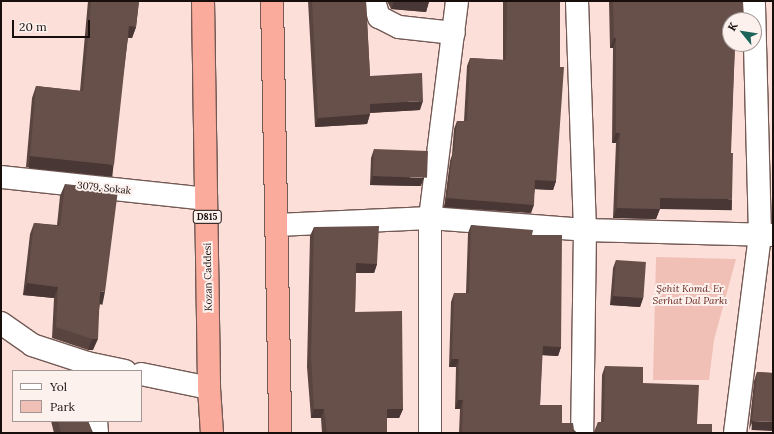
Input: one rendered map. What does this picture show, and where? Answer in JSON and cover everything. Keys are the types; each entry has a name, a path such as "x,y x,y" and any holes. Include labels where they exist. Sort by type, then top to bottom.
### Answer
{"highway":[{"name":"Kozan Caddesi","path":"203,1 209,388 212,433"},
{"path":"272,1 280,433"}],"street":[{"path":"374,1 379,17 399,27 454,33"},
{"path":"430,433 430,218 457,1"},
{"path":"577,1 585,230 582,433"},
{"path":"735,433 767,235 754,1"},
{"name":"3079. Sokak","path":"1,177 206,199"},
{"path":"277,224 430,218 585,230 767,235"},
{"path":"1,324 32,345 88,367 116,370"},
{"path":"142,374 209,388"},
{"path":"96,422 97,433"}],"green space":[{"name":"Şehit Komd. Er Serhat Dal Parkı","path":"656,257 736,259 714,340 709,380 653,380"}],"building":[{"path":"91,1 139,1 136,27 129,26 114,165 30,156 36,86 83,91"},
{"path":"312,1 366,1 370,76 422,73 423,101 370,104 370,114 318,118"},
{"path":"507,1 560,1 560,67 564,67 556,181 535,180 534,205 447,198 457,121 467,121 470,58 506,60"},
{"path":"613,1 743,1 744,12 722,12 722,52 735,52 731,153 733,153 732,199 660,198 660,209 617,208 620,133 616,133 616,38 614,38"},
{"path":"374,149 428,151 427,178 373,176"},
{"path":"65,184 118,190 105,292 100,291 98,339 92,339 56,327 58,287 27,283 34,223 60,226"},
{"path":"471,225 533,230 532,235 562,235 561,347 543,346 540,405 562,405 562,423 573,423 574,430 577,433 462,433 463,400 458,400 459,359 452,359 454,293 469,293"},
{"path":"379,226 377,264 356,263 355,312 402,311 403,409 387,409 387,433 327,433 324,409 314,409 311,357 314,227"},
{"path":"616,260 646,262 643,298 613,296"},
{"path":"605,366 643,367 643,383 699,385 697,424 712,424 712,433 593,433 596,430 598,422 604,422"},
{"path":"757,372 773,373 773,422 752,421"},
{"path":"58,422 88,422 93,433 61,433"}]}
